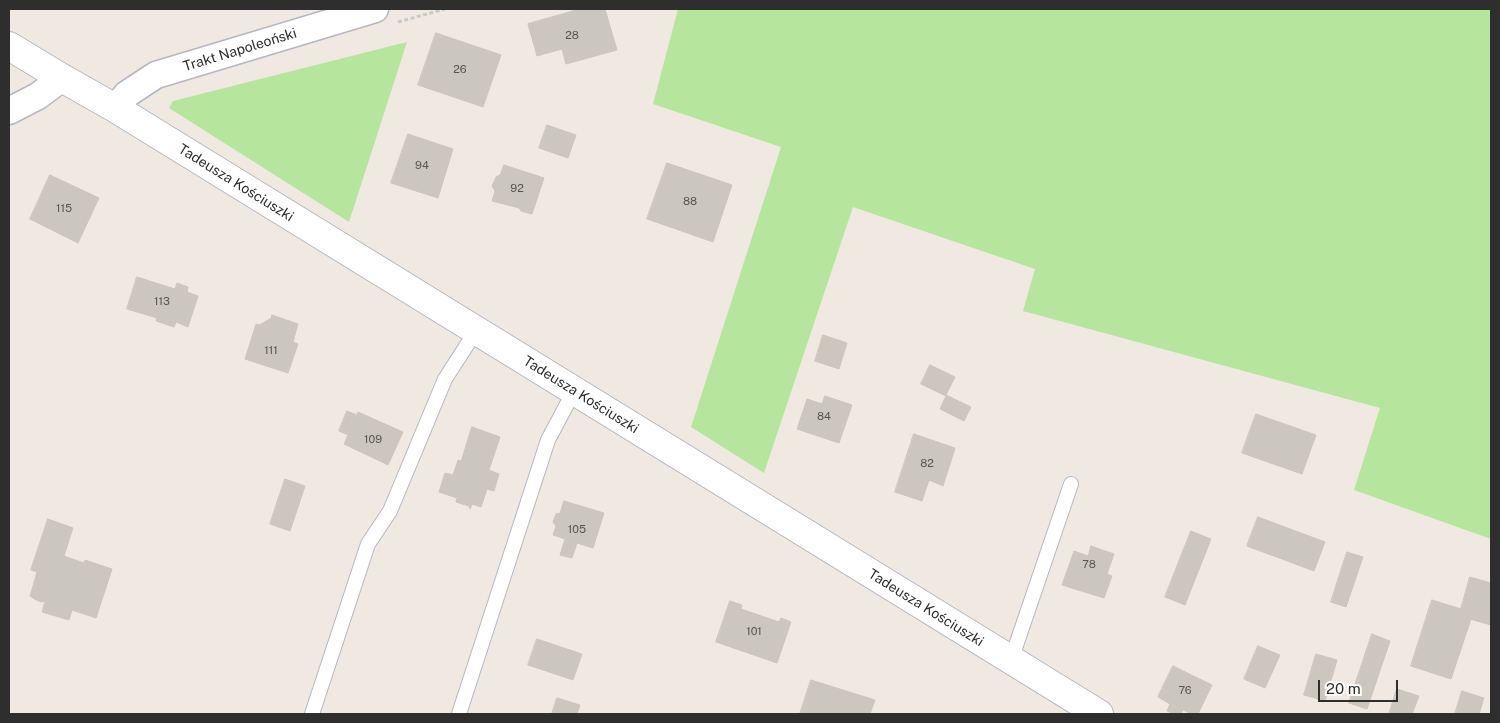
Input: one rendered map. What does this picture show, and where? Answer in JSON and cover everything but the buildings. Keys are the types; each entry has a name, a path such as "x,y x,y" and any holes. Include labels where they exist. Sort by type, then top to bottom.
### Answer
{"street":[{"name":"Trakt Napoleoński","path":"116,108 127,94 156,75 374,9"},
{"name":"Tadeusza Kościuszki","path":"9,46 116,108 1011,660 1088,711"},
{"path":"9,111 38,96 62,78"}],"lane":[{"path":"312,714 368,544 390,511 445,379 476,331"},
{"path":"459,714 548,440 574,392"},
{"path":"1011,660 1071,484"}],"green space":[{"path":"678,9 1491,9 1491,539 1354,490 1380,408 1023,311 1035,269 853,207 764,473 691,427 781,147 653,104"},
{"path":"407,42 349,222 169,108 173,101"}]}
